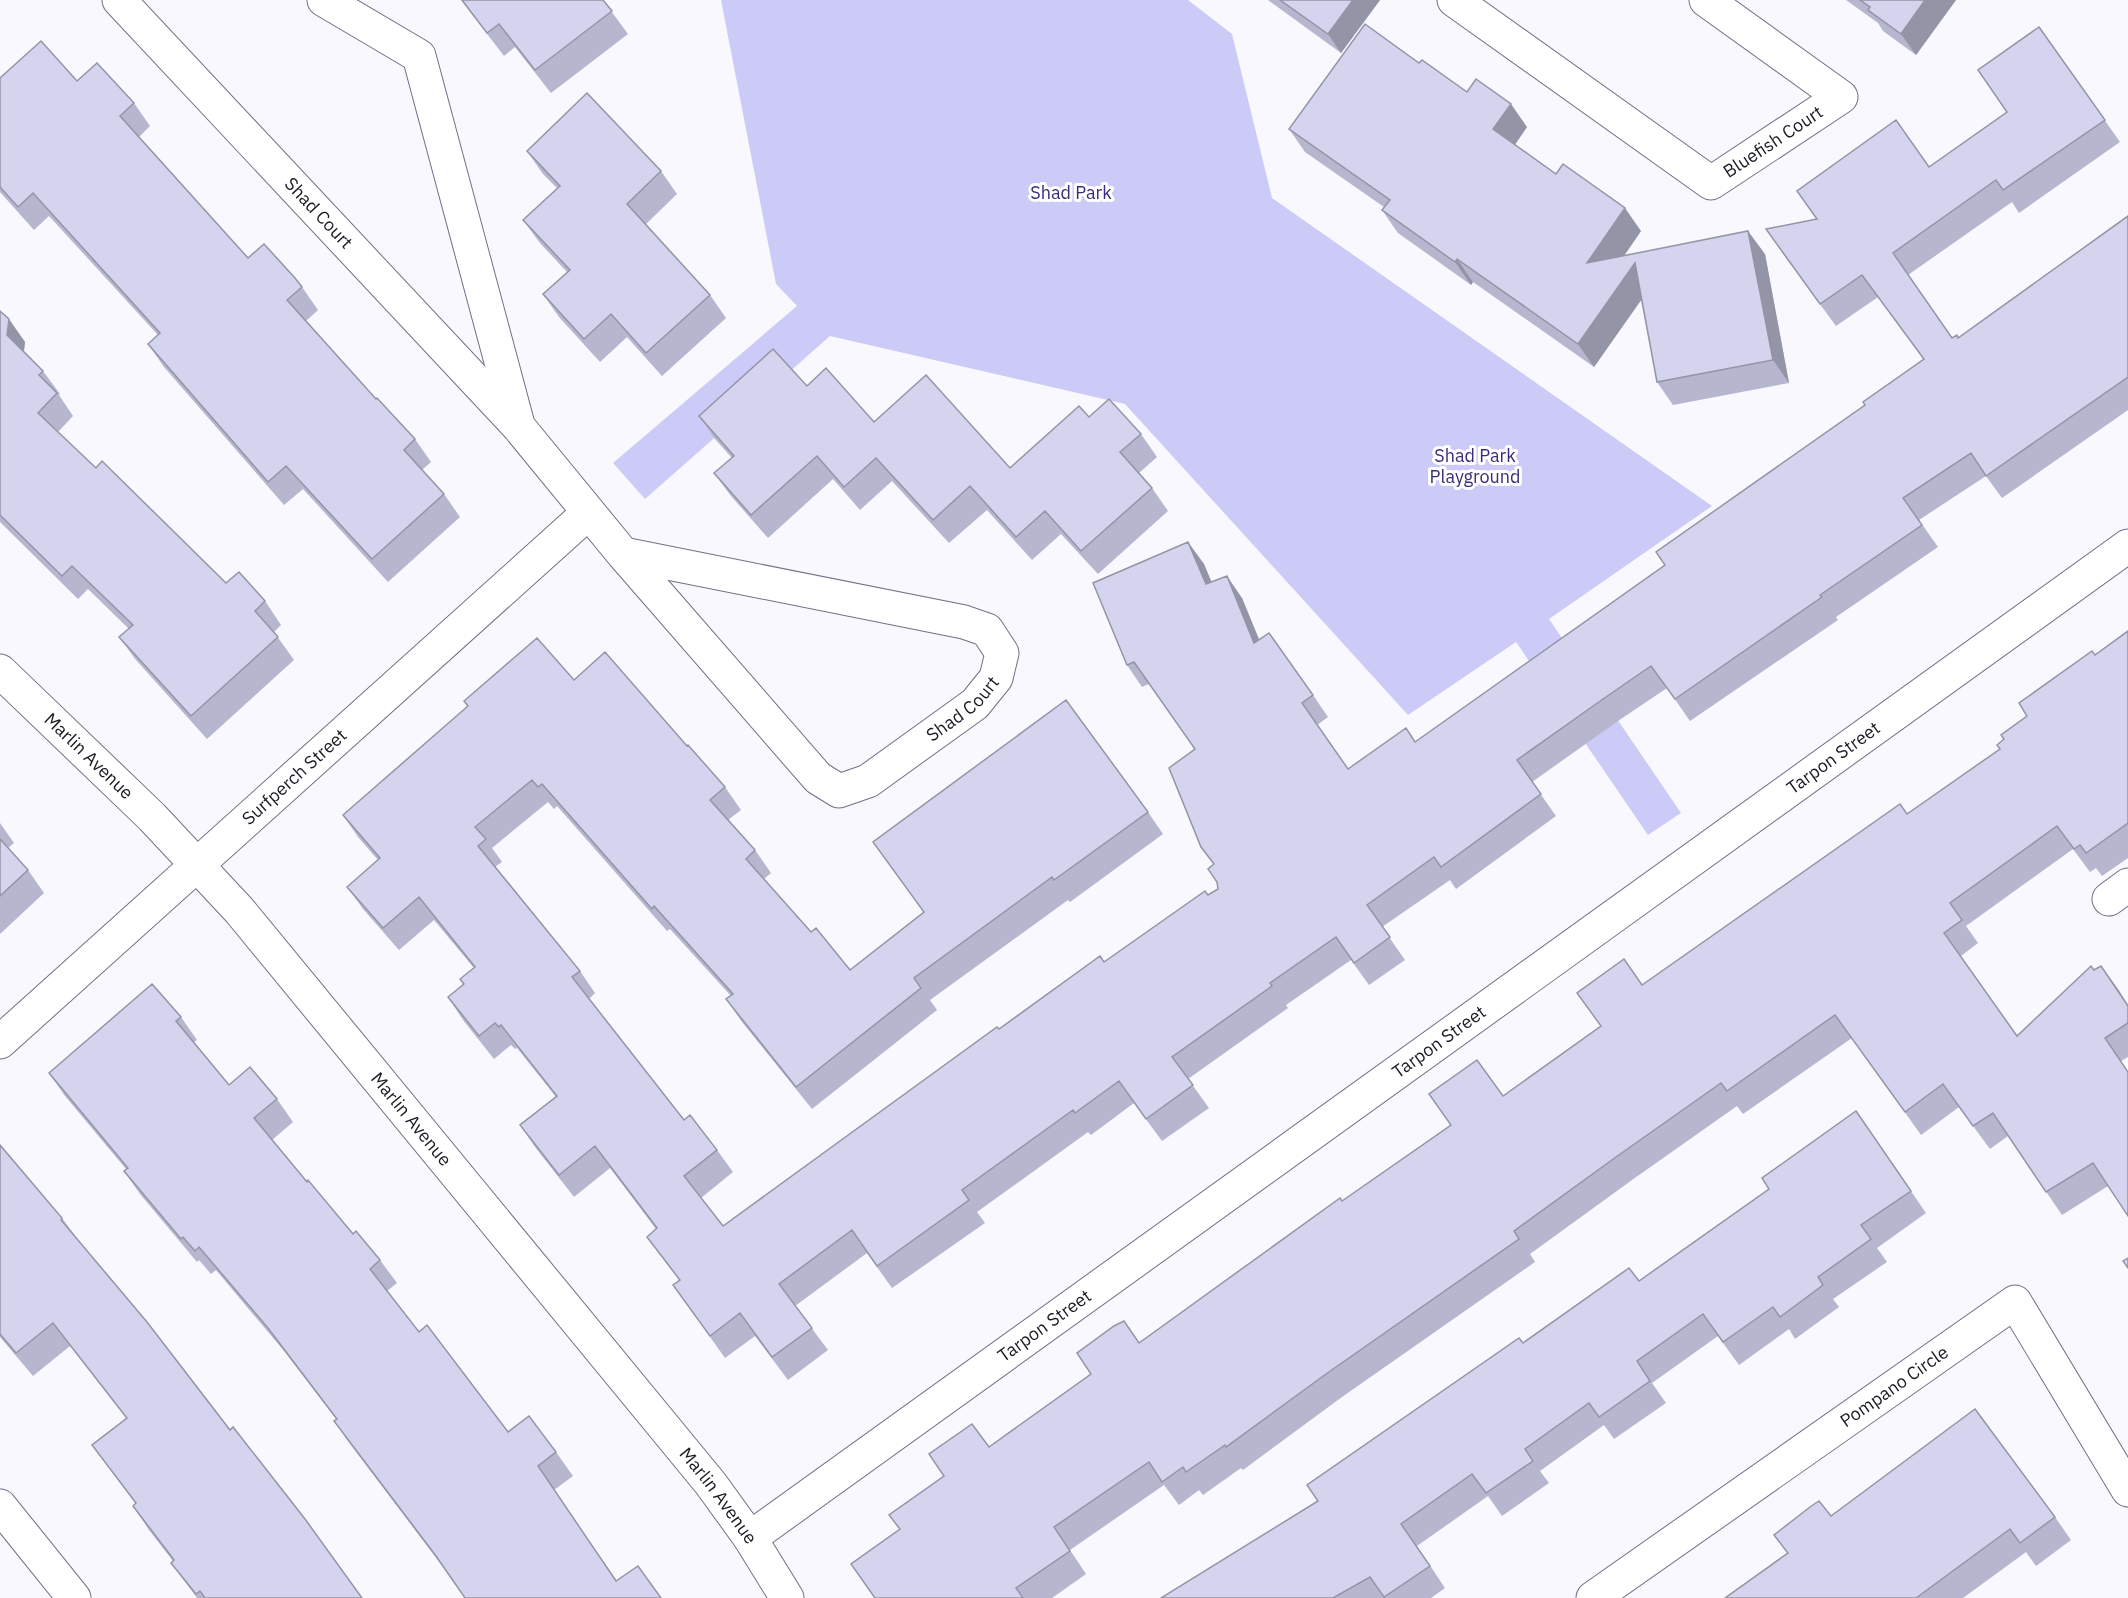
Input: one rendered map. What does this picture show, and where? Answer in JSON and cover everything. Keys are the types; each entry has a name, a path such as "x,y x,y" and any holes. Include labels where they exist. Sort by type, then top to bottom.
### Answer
{"street":[{"name":"Shad Court","path":"119,0 518,426 588,513 623,554 818,778 839,791 868,781 975,704 996,678 1002,653 987,630 964,622 623,554"},
{"name":"Shad Court","path":"324,0 419,56 518,426"},
{"name":"Bluefish Court","path":"1454,0 1711,183 1841,97 1706,0"},
{"name":"Surfperch Street","path":"0,1042 588,513"},
{"name":"Tarpon Street","path":"750,1539 2128,546"},
{"name":"Marlin Avenue","path":"0,671 152,817 239,910 703,1475 750,1539 787,1598"},
{"name":"Pompano Circle","path":"1593,1598 2015,1302 2128,1490"},
{"path":"0,1506 74,1598"}],"green space":[{"name":"Shad Park","path":"721,0 1188,0 1232,34 1272,198 1712,506 1549,619 1681,813 1648,835 1516,642 1408,715 1125,404 830,336 645,499 613,463 797,306 776,284"}],"building":[{"path":"462,0 603,0 612,11 535,70 499,24 487,33"},
{"path":"1280,0 1353,0 1328,34"},
{"path":"1860,0 1925,0 1901,34 1868,10 1870,7"},
{"path":"1365,24 1419,63 1422,60 1467,92 1476,79 1511,104 1493,129 1556,174 1563,164 1625,208 1587,263 1748,231 1773,360 1657,382 1635,263 1578,344 1457,259 1455,262 1382,210 1390,200 1289,129"},
{"path":"2039,27 2105,120 2003,190 1996,180 1893,253 1952,338 1957,335 1958,338 2128,216 2128,377 1986,476 1971,453 1903,498 1922,525 1675,699 1651,666 1517,760 1541,794 1441,867 1434,857 1367,905 1390,937 1354,963 1336,937 1270,983 1272,986 1172,1057 1193,1085 1146,1119 1119,1081 1075,1113 1073,1110 962,1190 969,1200 877,1266 852,1230 779,1284 812,1328 772,1357 740,1313 710,1336 673,1285 680,1280 647,1237 657,1228 595,1146 559,1175 520,1125 557,1096 501,1025 499,1027 495,1023 479,1036 448,997 464,984 460,979 475,967 419,897 383,928 347,887 380,858 343,815 468,706 464,701 537,638 574,680 605,652 725,787 710,800 755,850 746,859 811,932 816,928 850,970 924,912 873,842 1066,700 1148,812 1054,880 1052,877 914,978 921,988 796,1087 726,999 733,994 654,906 652,909 542,784 538,787 532,780 475,827 486,839 478,846 580,971 572,977 684,1120 690,1115 717,1150 684,1176 723,1226 997,1027 999,1029 1100,956 1104,962 1205,891 1208,895 1218,889 1217,882 1208,869 1214,864 1201,847 1169,768 1195,749 1134,662 1127,665 1093,583 1188,542 1206,584 1227,576 1254,643 1269,633 1313,695 1302,703 1348,769 1406,728 1415,742 1665,565 1656,552 1865,405 1863,402 1924,359 1862,275 1820,304 1766,229 1817,219 1797,191 1896,120 1929,167 2007,112 1978,70"},
{"path":"41,41 77,81 97,63 134,103 120,116 248,258 264,244 302,287 287,300 415,439 404,450 444,494 372,559 286,466 268,482 148,344 160,333 33,193 18,207 0,187 0,78"},
{"path":"587,93 661,171 627,204 710,295 646,353 611,314 584,339 543,294 570,270 523,220 560,186 527,151"},
{"path":"0,311 9,319 7,335 43,371 39,375 57,393 38,413 96,468 102,461 226,583 239,572 265,601 255,611 278,637 191,716 119,637 133,625 72,566 62,576 0,515"},
{"path":"773,349 807,386 826,368 874,422 926,375 1010,468 1079,406 1089,417 1109,399 1141,434 1120,452 1152,488 1081,551 1045,511 1016,537 970,486 933,520 876,458 844,487 817,456 751,515 714,473 734,456 699,416"},
{"path":"2128,631 2128,823 2086,853 2080,845 2074,849 2057,826 1950,903 1962,920 1944,933 2017,1036 2091,966 2094,970 2101,966 2128,1006 2128,1023 2105,1038 2128,1072 2128,1216 2093,1163 2046,1192 1993,1113 1973,1126 1943,1084 1905,1112 1835,1015 1727,1091 1721,1083 1616,1157 1514,1231 1519,1239 1226,1447 1225,1445 1186,1472 1183,1467 1162,1482 1149,1462 1054,1527 1070,1551 1016,1588 1023,1598 875,1598 851,1564 900,1529 889,1515 944,1476 929,1454 972,1424 989,1447 1091,1374 1077,1353 1114,1326 1124,1321 1139,1343 1340,1198 1342,1201 1451,1125 1429,1094 1477,1060 1503,1096 1601,1026 1577,993 1624,959 1642,985 1900,804 1907,814 2000,749 1997,745 2004,739 2001,735 2027,716 2019,703 2092,651 2095,655"},
{"path":"0,839 28,870 0,896"},
{"path":"152,984 181,1017 176,1021 229,1085 250,1067 277,1099 254,1118 353,1234 356,1231 380,1260 370,1269 419,1332 427,1325 508,1432 529,1416 556,1452 538,1466 616,1581 638,1566 661,1598 465,1598 334,1421 337,1419 268,1328 199,1247 195,1251 183,1237 181,1239 124,1171 128,1168 49,1073"},
{"path":"1856,1111 1911,1191 1861,1225 1871,1239 1818,1277 1823,1285 1780,1317 1773,1307 1723,1342 1703,1314 1637,1361 1650,1381 1599,1417 1589,1403 1525,1449 1533,1461 1486,1493 1472,1474 1401,1524 1430,1566 1384,1597 1370,1577 1333,1598 1161,1598 1318,1501 1307,1485 1519,1338 1523,1343 1629,1268 1639,1281 1769,1189 1762,1178"},
{"path":"0,1145 147,1322 230,1430 233,1427 305,1519 362,1598 205,1598 200,1591 196,1594 171,1563 174,1560 133,1506 136,1503 92,1445 127,1418 53,1323 16,1353 0,1334"},
{"path":"2128,1258 2128,1268 2123,1261"},
{"path":"1975,1409 2055,1517 2020,1543 2010,1529 1916,1598 1725,1598 1788,1553 1774,1535 1810,1507 1819,1501 1831,1516"}],"park label":[{"name":"Shad Park Playground","path":"1475,466"}]}
